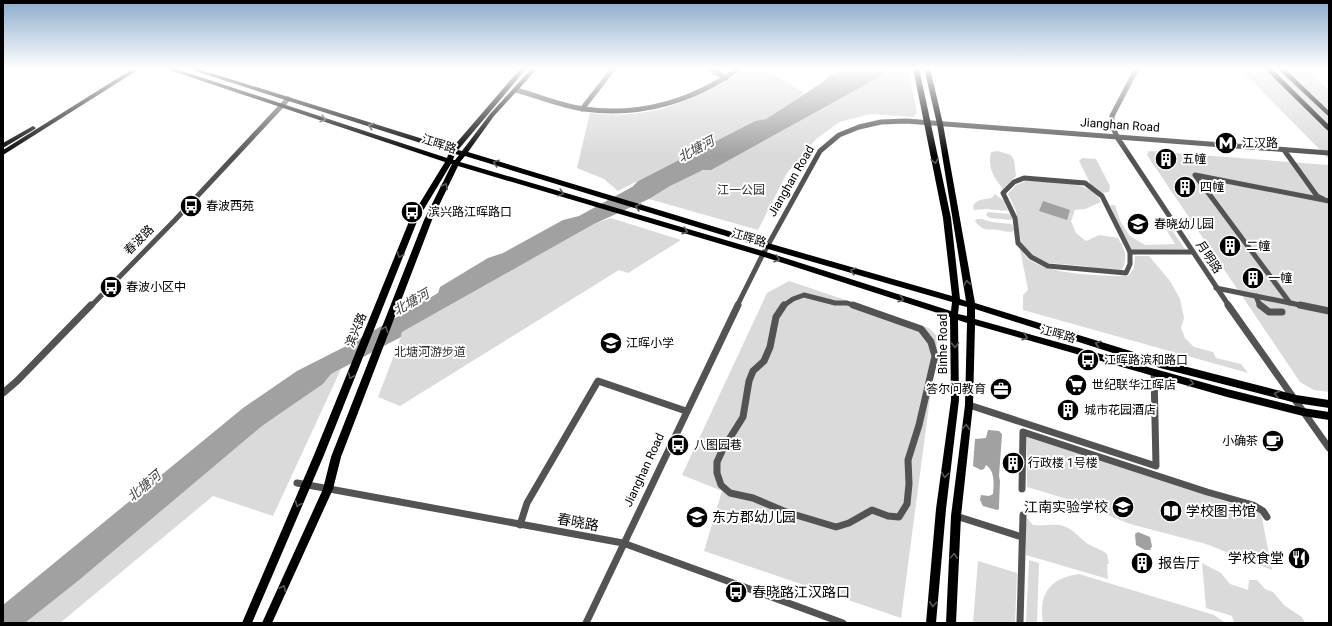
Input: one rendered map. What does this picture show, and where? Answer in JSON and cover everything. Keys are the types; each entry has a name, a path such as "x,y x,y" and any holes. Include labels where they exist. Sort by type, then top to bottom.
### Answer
{"main road":[{"path":"3,151 85,97"},
{"path":"3,151 90,97"},
{"name":"江晖路","path":"257,97 453,162 763,254 970,321 1154,373 1302,412 1329,416"},
{"name":"江晖路","path":"282,97 453,151 768,246 956,300 1160,364 1296,399 1329,404"},
{"name":"滨兴路","path":"267,623 328,489 336,457 428,220 453,162 453,151 499,97"},
{"name":"滨兴路","path":"247,623 302,483 319,455 414,219 453,162 463,154 492,115 509,97"},
{"name":"Binhe Road","path":"921,97 947,218 956,300 954,316 955,400 941,509 931,623"},
{"path":"933,97 940,124 971,305 968,404 956,516 951,623"},
{"path":"1297,97 1329,129"},
{"path":"1311,97 1329,114"}],"street":[{"path":"541,97 582,109 611,111 655,108 688,97"},
{"path":"582,109 591,97"},
{"name":"月明路","path":"1122,97 1112,116 1112,125 1117,137 1216,288 1296,399 1302,412 1329,448"},
{"name":"春波路","path":"3,393 17,381 175,220 288,99"},
{"name":"Jianghan Road","path":"586,623 686,411 763,254 809,168 820,151 830,140 852,128 869,124 906,121 1329,153"},
{"path":"1284,150 1317,196 1328,202"},
{"path":"1290,303 1195,175 1328,202"},
{"path":"1024,178 1085,183 1102,196 1130,252 1130,264 1126,273 1048,266 1031,257 1018,243 1015,218 1003,192 1014,182 1024,178"},
{"path":"1130,252 1192,252"},
{"path":"1216,288 1329,311"},
{"path":"804,295 834,303 847,303 906,322 921,329 931,342 936,356 927,386 919,425 908,460 909,484 907,504 899,517 888,516 872,510 849,523 836,527 786,512 753,498 730,493 721,485 716,473 717,462 723,449 743,417 749,380 754,371 764,361 770,347 776,317 782,306 793,299 804,295"},
{"path":"1256,296 1258,304 1264,310 1273,314 1282,312"},
{"path":"968,404 1156,466 1154,373"},
{"path":"520,525 528,503 598,381 686,411"},
{"path":"1022,489 1023,432 1207,492 1253,505 1263,511 1267,517"},
{"name":"春晓路","path":"302,483 520,525 623,543 844,623"},
{"path":"1020,623 1023,515"},
{"path":"956,516 1022,537"}],"green space":[{"path":"694,97 799,97 766,119 755,121 618,191 604,179 577,168 590,113 641,113 657,110"},
{"name":"江一公园","path":"842,97 914,97 917,113 913,117 870,114 840,122 816,139 787,173 758,230 649,199 687,176 711,169"},
{"path":"1268,97 1329,97 1329,159"},
{"path":"998,151 1011,155 1014,160 1016,176 1003,189 992,172 990,163 991,152"},
{"path":"1149,151 1329,165 1329,392 1314,390 1300,382 1147,155"},
{"path":"1082,158 1096,159 1110,186 1109,192 1102,193 1091,185 1079,161"},
{"path":"1026,181 1068,183 1089,189 1096,195 1101,202 1085,209 1075,210 1071,221 1076,233 1086,241 1099,235 1118,238 1125,253 1125,261 1122,270 1048,263 1033,256 1021,243 1016,211 1008,194 1016,185"},
{"path":"995,194 1004,201 1008,211 986,209 974,210 973,206 976,202 992,198"},
{"path":"1110,205 1115,205 1121,223 1130,236 1145,245 1175,244 1161,221 1165,220 1185,249 1132,250 1118,225"},
{"path":"988,212 1010,214 1013,217 1011,220 990,218 986,215"},
{"name":"北塘河游步道","path":"611,218 681,240 628,273 619,270 400,406 378,397 402,332 594,224"},
{"path":"977,219 1012,224 1014,230 1010,232 984,229 975,221"},
{"path":"1020,249 1028,259 1049,268 1076,274 1104,276 1128,276 1134,268 1135,256 1149,256 1170,281 1180,299 1184,318 1181,328 1185,338 1194,347 1213,352 1216,358 1241,364 1248,373 1023,310 1023,295 1028,290"},
{"path":"789,281 929,328 938,337 901,618 704,551 722,491 682,475 767,293"},
{"path":"341,369 273,516 213,496 60,623 25,623 78,581 262,426 323,384 331,374"},
{"path":"1027,437 1261,513 1272,570 1206,544 1130,524 1067,499 1027,487"},
{"path":"1026,517 1033,525 1064,526 1072,530 1088,544 1107,554 1109,564 1107,564 1108,579 1026,555"},
{"path":"1029,560 1039,563 1037,623 1026,623"},
{"path":"978,561 1017,573 1015,623 973,623"},
{"path":"1202,563 1221,573 1230,584 1248,590 1249,580 1257,580 1265,589 1273,592 1285,606 1302,617 1305,623 1234,623 1232,616 1206,608"},
{"path":"1079,574 1214,615 1225,623 1043,623 1042,604 1048,589 1060,579"}],"shaded area":[{"path":"800,97 843,97 711,170 703,170 670,186 649,199 594,224 402,332 401,337 331,374 323,384 262,426 78,581 25,623 3,623 3,605 243,408 297,371 354,342 438,293 440,287 488,258 503,253 563,220 579,216 632,187 638,181 755,121 766,119"},
{"path":"1043,201 1070,210 1067,220 1039,211"},
{"path":"988,430 999,431 1002,434 999,476 999,509 997,510 983,506 980,500 981,495 989,496 993,494 994,482 991,471 986,465 984,469 981,470 973,466 975,439 986,438"},
{"path":"1138,532 1150,537 1152,546 1150,550 1145,550 1136,545 1135,534"}],"tunnel":[{"path":"1289,97 1329,136"},
{"path":"1325,97 1329,101"}],"place":[{"name":"江汉路","path":"1226,143"},
{"name":"五幢","path":"1166,159"},
{"name":"四幢","path":"1185,187"},
{"name":"春波西苑","path":"191,206"},
{"name":"滨兴路江晖路口","path":"412,212"},
{"name":"春晓幼儿园","path":"1138,224"},
{"name":"二幢","path":"1230,246"},
{"name":"一幢","path":"1253,278"},
{"name":"春波小区中","path":"111,287"},
{"name":"江晖小学","path":"611,343"},
{"name":"江晖路滨和路口","path":"1088,360"},
{"name":"世纪联华江晖店","path":"1076,385"},
{"name":"答尔问教育","path":"1001,389"},
{"name":"城市花园酒店","path":"1068,410"},
{"name":"小确茶","path":"1273,441"},
{"name":"八图园巷","path":"678,445"},
{"name":"行政楼 1号楼","path":"1013,463"},
{"name":"江南实验学校","path":"1123,507"},
{"name":"学校图书馆","path":"1171,511"},
{"name":"东方郡幼儿园","path":"697,517"},
{"name":"学校食堂","path":"1299,558"},
{"name":"报告厅","path":"1142,563"},
{"name":"春晓路江汉路口","path":"736,592"}],"water label":[{"name":"北塘河","path":"696,149"},
{"name":"北塘河","path":"411,302"},
{"name":"北塘河","path":"144,486"}]}
